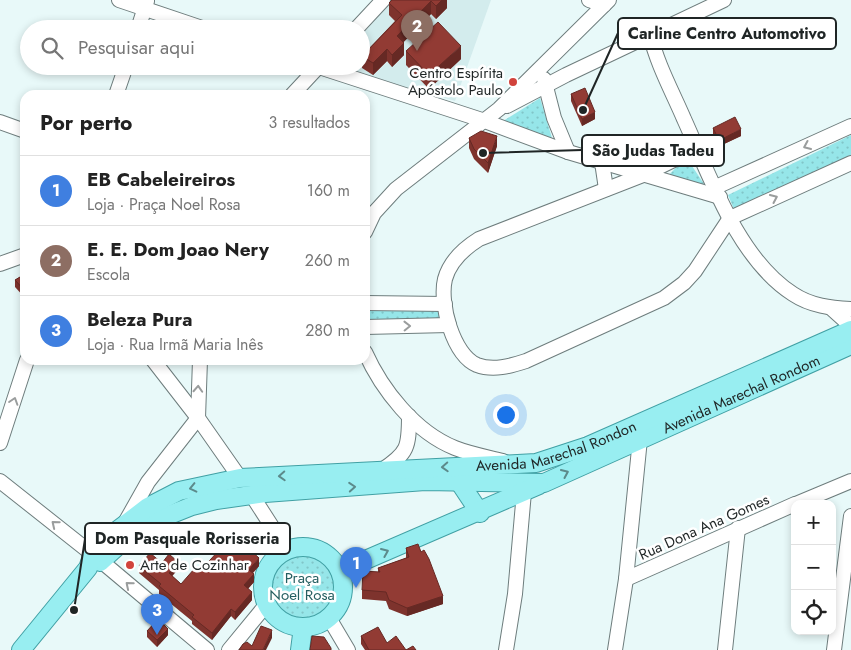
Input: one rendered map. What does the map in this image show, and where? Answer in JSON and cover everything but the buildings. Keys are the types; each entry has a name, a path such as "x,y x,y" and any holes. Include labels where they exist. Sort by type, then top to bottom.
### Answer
{"main road":[{"name":"Avenida Marechal Rondon","path":"94,561 124,525 148,507 180,491 240,478 521,465 554,459 588,446 851,330"},
{"name":"Avenida Marechal Rondom","path":"94,561 137,531 168,515 216,500 252,494 458,480 544,483 851,345"},
{"path":"458,480 480,513"},
{"path":"340,571 480,513 544,483"},
{"path":"300,547 318,550 334,561 340,571 343,584 342,596 337,608 329,618 317,625 303,628 288,625 266,605 263,595 265,573 278,555 287,550 300,547"},
{"path":"21,650 94,561"},
{"path":"300,650 303,628"}],"street":[{"path":"118,0 146,4 184,20"},
{"path":"365,20 384,0"},
{"path":"589,0 607,2"},
{"path":"370,221 383,201 482,120 499,109 650,34 724,0"},
{"path":"499,109 607,2"},
{"path":"141,20 146,4"},
{"path":"650,34 655,54 730,218 746,246 784,287 802,299 832,308 851,309"},
{"path":"556,54 566,75"},
{"path":"541,69 554,118 568,152"},
{"path":"118,90 123,75"},
{"path":"297,90 311,75"},
{"path":"343,75 482,120 568,152 643,175 718,192 851,126"},
{"path":"0,122 20,129"},
{"path":"698,148 643,175 479,239 458,255 445,279 445,304 449,325 461,351 468,360 477,365 500,367 526,361 664,298 684,283 695,271 730,218 851,163"},
{"path":"602,162 606,189"},
{"path":"0,264 20,257"},
{"path":"370,303 445,304"},
{"path":"832,308 851,326"},
{"path":"370,327 449,325"},
{"path":"370,361 380,379 409,416 439,440 454,448 521,465"},
{"path":"0,443 26,365"},
{"path":"157,365 198,418 240,478"},
{"path":"124,525 148,482 198,418 200,365"},
{"path":"382,470 397,460 408,447 409,416"},
{"path":"615,650 626,579 640,439"},
{"path":"0,480 94,561 206,650"},
{"name":"Rua Dona Ana Gomes","path":"805,500 851,480"},
{"path":"506,650 515,594 524,492"},
{"path":"252,494 287,550"},
{"name":"Rua Dona Ana Gomes","path":"626,579 791,506"},
{"path":"838,649 851,516"},
{"path":"725,650 738,528"},
{"path":"229,650 266,605"},
{"path":"329,618 348,650"}],"shaded area":[{"path":"393,0 491,0 455,101 362,75 370,75 370,26"}],"green space":[{"path":"540,98 552,138 503,121"},
{"path":"851,135 851,161 736,214 728,195"},
{"path":"686,157 706,187 668,176"},
{"path":"370,306 440,307 441,325 370,326"},
{"name":"Praça Noel Rosa","path":"296,554 308,554 325,563 332,574 334,586 332,598 325,609 308,618 296,618 284,613 275,604 270,592 270,580 275,568 284,559"}],"place":[{"name":"E. E. Dom Joao Nery","path":"417,51"},
{"name":"Centro Espírita Apóstolo Paulo","path":"513,82"},
{"name":"Carline Centro Automotivo","path":"583,110"},
{"name":"São Judas Tadeu","path":"483,153"},
{"name":"Arte de Cozinhar","path":"130,565"},
{"name":"EB Cabeleireiros","path":"356,588"},
{"name":"Dom Pasquale Rorisseria","path":"74,610"},
{"name":"Beleza Pura","path":"157,635"}]}
